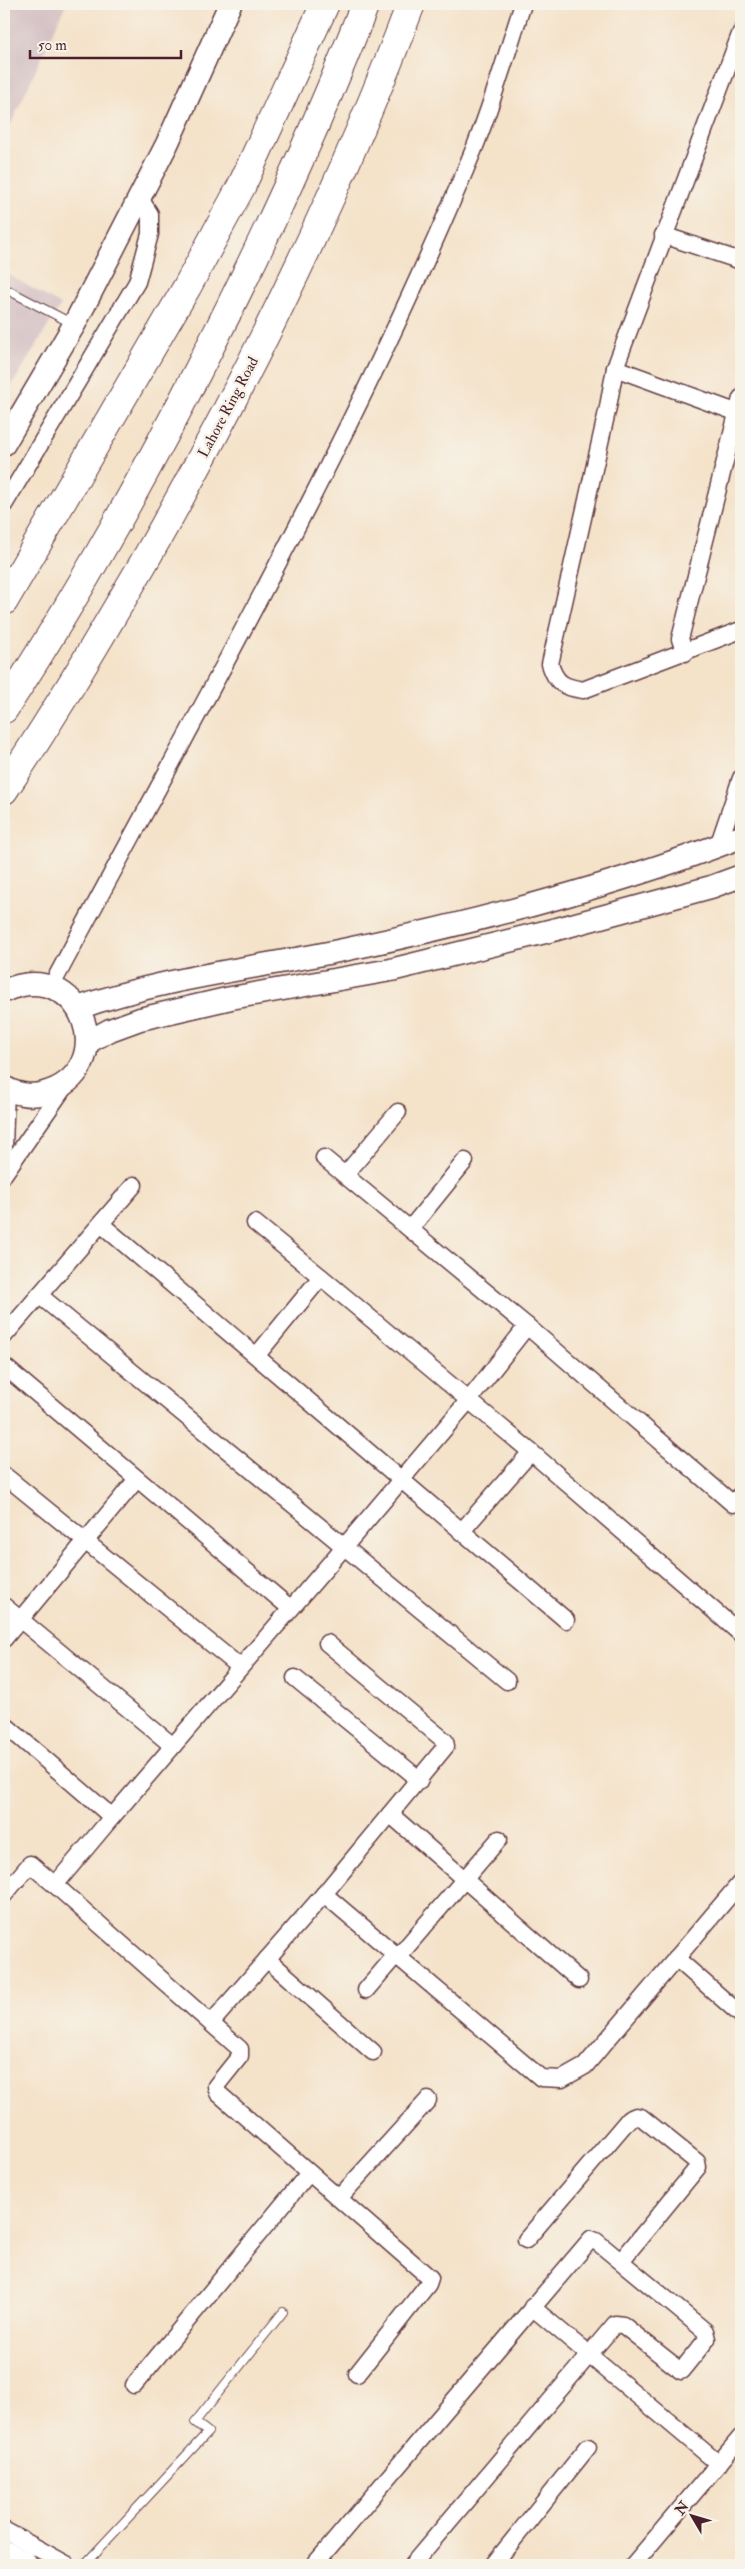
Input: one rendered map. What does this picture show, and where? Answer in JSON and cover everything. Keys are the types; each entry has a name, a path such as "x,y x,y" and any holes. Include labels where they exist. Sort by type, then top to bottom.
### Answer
{"highway":[{"path":"4,601 192,278 242,185 325,4"},
{"path":"4,709 50,639 146,474 282,203 339,72 365,4"},
{"name":"Lahore Ring Road","path":"4,790 91,653 185,490 269,328 380,86 411,4"},
{"path":"4,805 31,750"},
{"path":"4,2556 23,2565"}],"street":[{"path":"4,444 74,325 167,144 230,4"},
{"path":"51,987 307,506 399,320 475,146 523,4"},
{"path":"741,32 663,235 615,368 608,407 550,664 555,679 565,688 583,690 685,653 741,630"},
{"path":"4,505 137,282 150,234 150,214 139,197"},
{"path":"663,235 741,260"},
{"path":"615,368 739,408 680,639 685,653"},
{"path":"718,846 741,778"},
{"path":"78,1008 142,988 347,950 462,923 610,883 718,846 741,836"},
{"path":"88,1042 110,1030 140,1019 231,998 391,970 557,930 711,887 741,876"},
{"path":"4,991 17,985 34,983 62,992 78,1008 86,1024 88,1042 84,1059 76,1074 68,1082 4,1174"},
{"path":"4,1147 5,1088 22,1094 38,1095 54,1090 68,1082"},
{"path":"345,1175 398,1112"},
{"path":"324,1158 738,1503"},
{"path":"410,1229 465,1161"},
{"path":"4,1336 134,1185"},
{"path":"100,1224 257,1355 400,1481 566,1620"},
{"path":"255,1224 531,1452 741,1634"},
{"path":"257,1355 321,1277"},
{"path":"39,1295 507,1681"},
{"path":"55,1885 469,1400 527,1326"},
{"path":"4,1366 290,1608"},
{"path":"461,1532 531,1452"},
{"path":"4,1475 240,1667"},
{"path":"4,1639 137,1479"},
{"path":"4,1606 173,1746"},
{"path":"212,2022 324,1894 420,1780 446,1744 327,1643"},
{"path":"296,1678 420,1780"},
{"path":"4,1724 112,1816"},
{"path":"390,1814 579,1980"},
{"path":"366,1990 465,1880 499,1839"},
{"path":"4,1894 30,1864 212,2022 242,2052 215,2089 430,2278 428,2284 357,2374"},
{"path":"324,1894 541,2078 562,2079 585,2066 741,1882"},
{"path":"676,1958 741,2015"},
{"path":"267,1959 373,2052"},
{"path":"339,2198 428,2100"},
{"path":"526,2240 629,2119 636,2116 641,2117 698,2164 621,2261"},
{"path":"134,2385 309,2173"},
{"path":"314,2565 591,2240 596,2240 705,2331 707,2339 681,2371 618,2323 614,2324 412,2565"},
{"path":"532,2307 719,2464"},
{"path":"633,2565 741,2437"},
{"path":"493,2565 588,2447"},
{"path":"4,2530 68,2565"}],"lane":[{"path":"4,288 74,325"},
{"path":"84,2565 208,2432 195,2422 283,2312"}],"shaded area":[{"path":"4,4 66,4 4,139"},
{"path":"4,272 61,305 4,398"}]}
